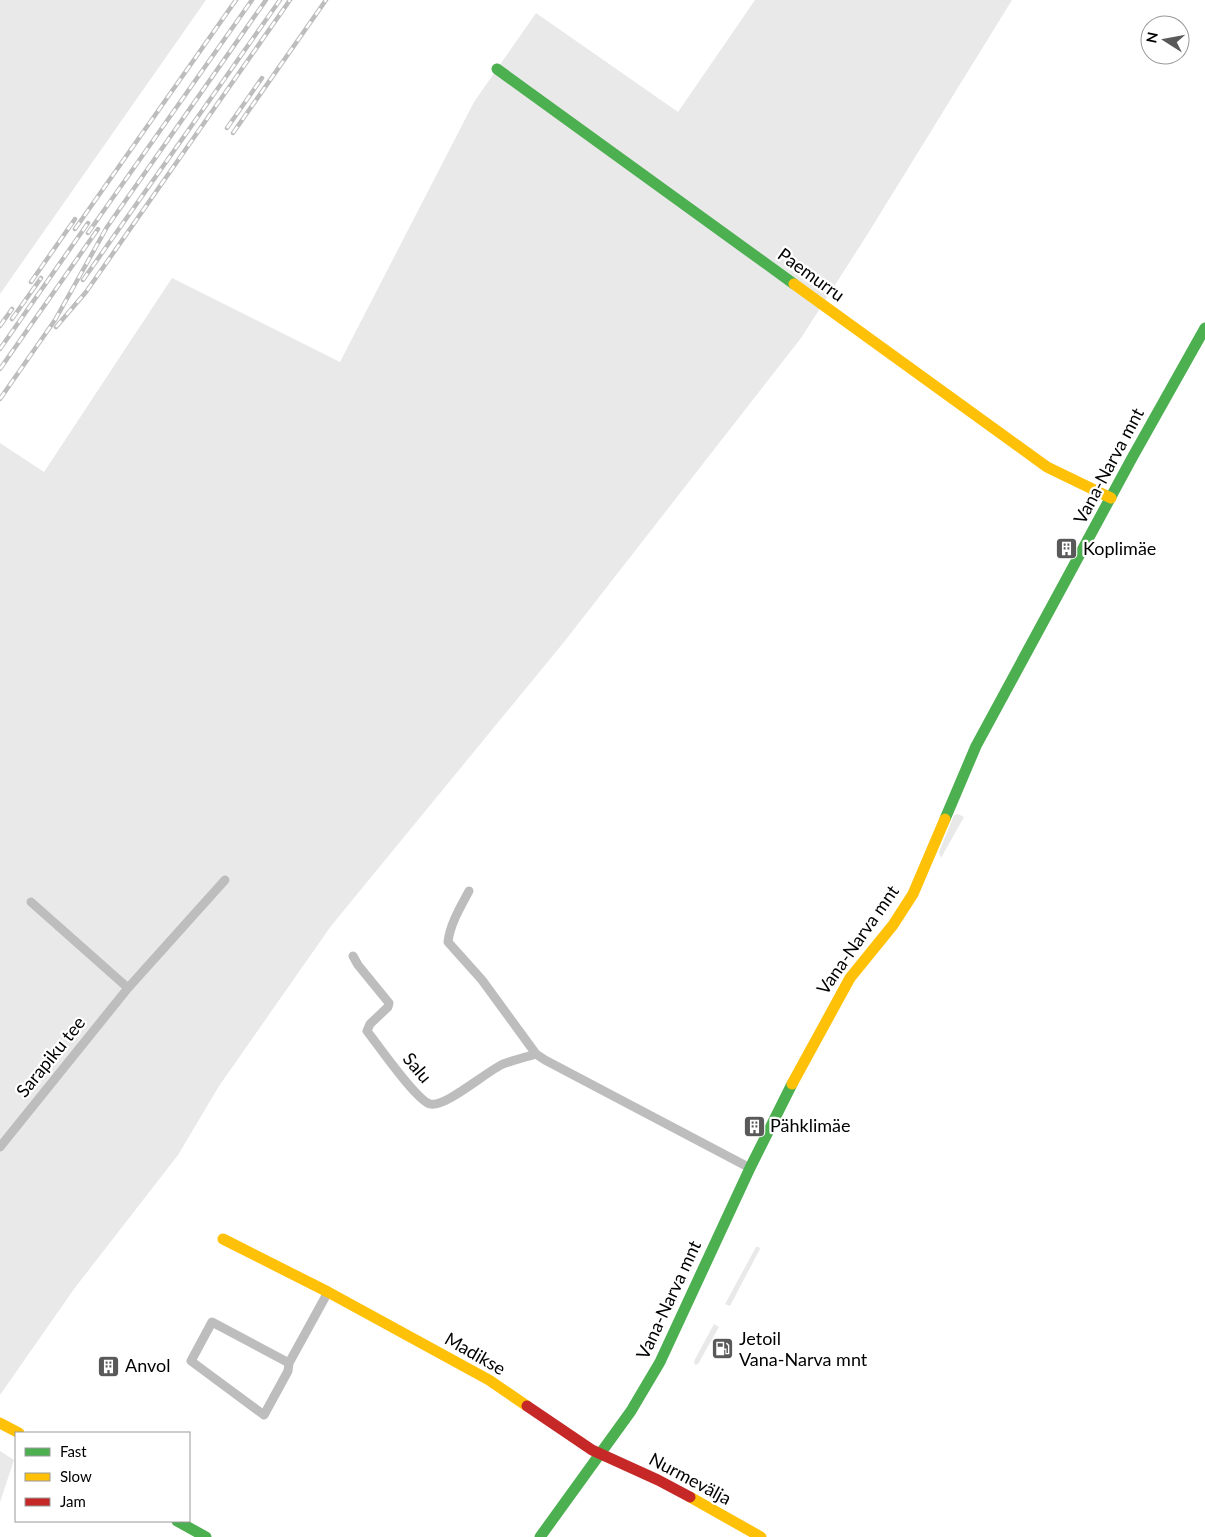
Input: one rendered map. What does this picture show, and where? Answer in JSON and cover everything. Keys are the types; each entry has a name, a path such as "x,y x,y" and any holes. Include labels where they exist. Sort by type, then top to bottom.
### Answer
{"street":[{"name":"Paemurru","path":"497,70 1047,467 1111,498"},
{"name":"Vana-Narva mnt","path":"540,1537 631,1411 660,1362 750,1168 792,1083 845,986 893,925 913,894 976,746 1205,328"},
{"name":"Sarapiku tee","path":"0,1147 128,988 226,880"},
{"path":"469,891 458,910 448,942 487,987 536,1054 750,1168"},
{"path":"31,902 128,988"},
{"name":"Salu","path":"353,956 388,1003 388,1007 370,1024 367,1032 411,1087 428,1104 440,1103 472,1085 502,1064 536,1054"},
{"name":"Madikse","path":"223,1239 328,1292 488,1380 600,1454"},
{"path":"289,1363 212,1322 191,1361 264,1415 288,1371 289,1363 328,1292"},
{"path":"0,1423 17,1432"},
{"name":"Nurmevälja","path":"600,1454 658,1480 761,1537"},
{"path":"179,1522 206,1537"}],"shaded area":[{"path":"0,0 206,0 0,294"},
{"path":"755,0 1012,0 801,338 564,642 331,926 219,1086 178,1155 74,1289 0,1395 0,443 44,472 172,278 340,362 474,102 536,13 678,112"},
{"path":"958,814 964,817 941,858 939,852 954,815"},
{"path":"756,1247 760,1249 730,1306 725,1304"},
{"path":"714,1324 719,1327 698,1364 695,1365 694,1361"},
{"path":"0,1451 14,1460 0,1502"}],"railway":[{"path":"75,229 236,0"},
{"path":"88,233 252,0"},
{"path":"0,399 55,320 107,227 266,0"},
{"path":"83,280 280,0"},
{"path":"56,327 86,292 290,0"},
{"path":"233,133 326,0"},
{"path":"227,128 262,78"},
{"path":"31,282 75,219"},
{"path":"0,349 88,223"},
{"path":"0,369 98,229"},
{"path":"12,319 41,278"},
{"path":"0,326 12,309"}],"traffic: fast":[{"path":"497,69 794,284"},
{"path":"945,819 976,746 1132,458 1205,328"},
{"path":"540,1537 631,1411 660,1362 750,1168 792,1084"},
{"path":"179,1522 206,1537"}],"traffic: slow":[{"path":"794,284 1047,467 1111,498"},
{"path":"792,1084 850,978 893,925 913,894 945,819"},
{"path":"223,1239 328,1292 489,1380 527,1406"},
{"path":"0,1423 17,1432"},
{"path":"690,1497 761,1537"}],"traffic: jam":[{"path":"527,1406 592,1450 690,1497"}],"place":[{"name":"Koplimäe","path":"1067,549"},
{"name":"Pähklimäe","path":"754,1126"},
{"name":"Jetoil Vana-Narva mnt","path":"723,1349"},
{"name":"Anvol","path":"109,1366"}]}
